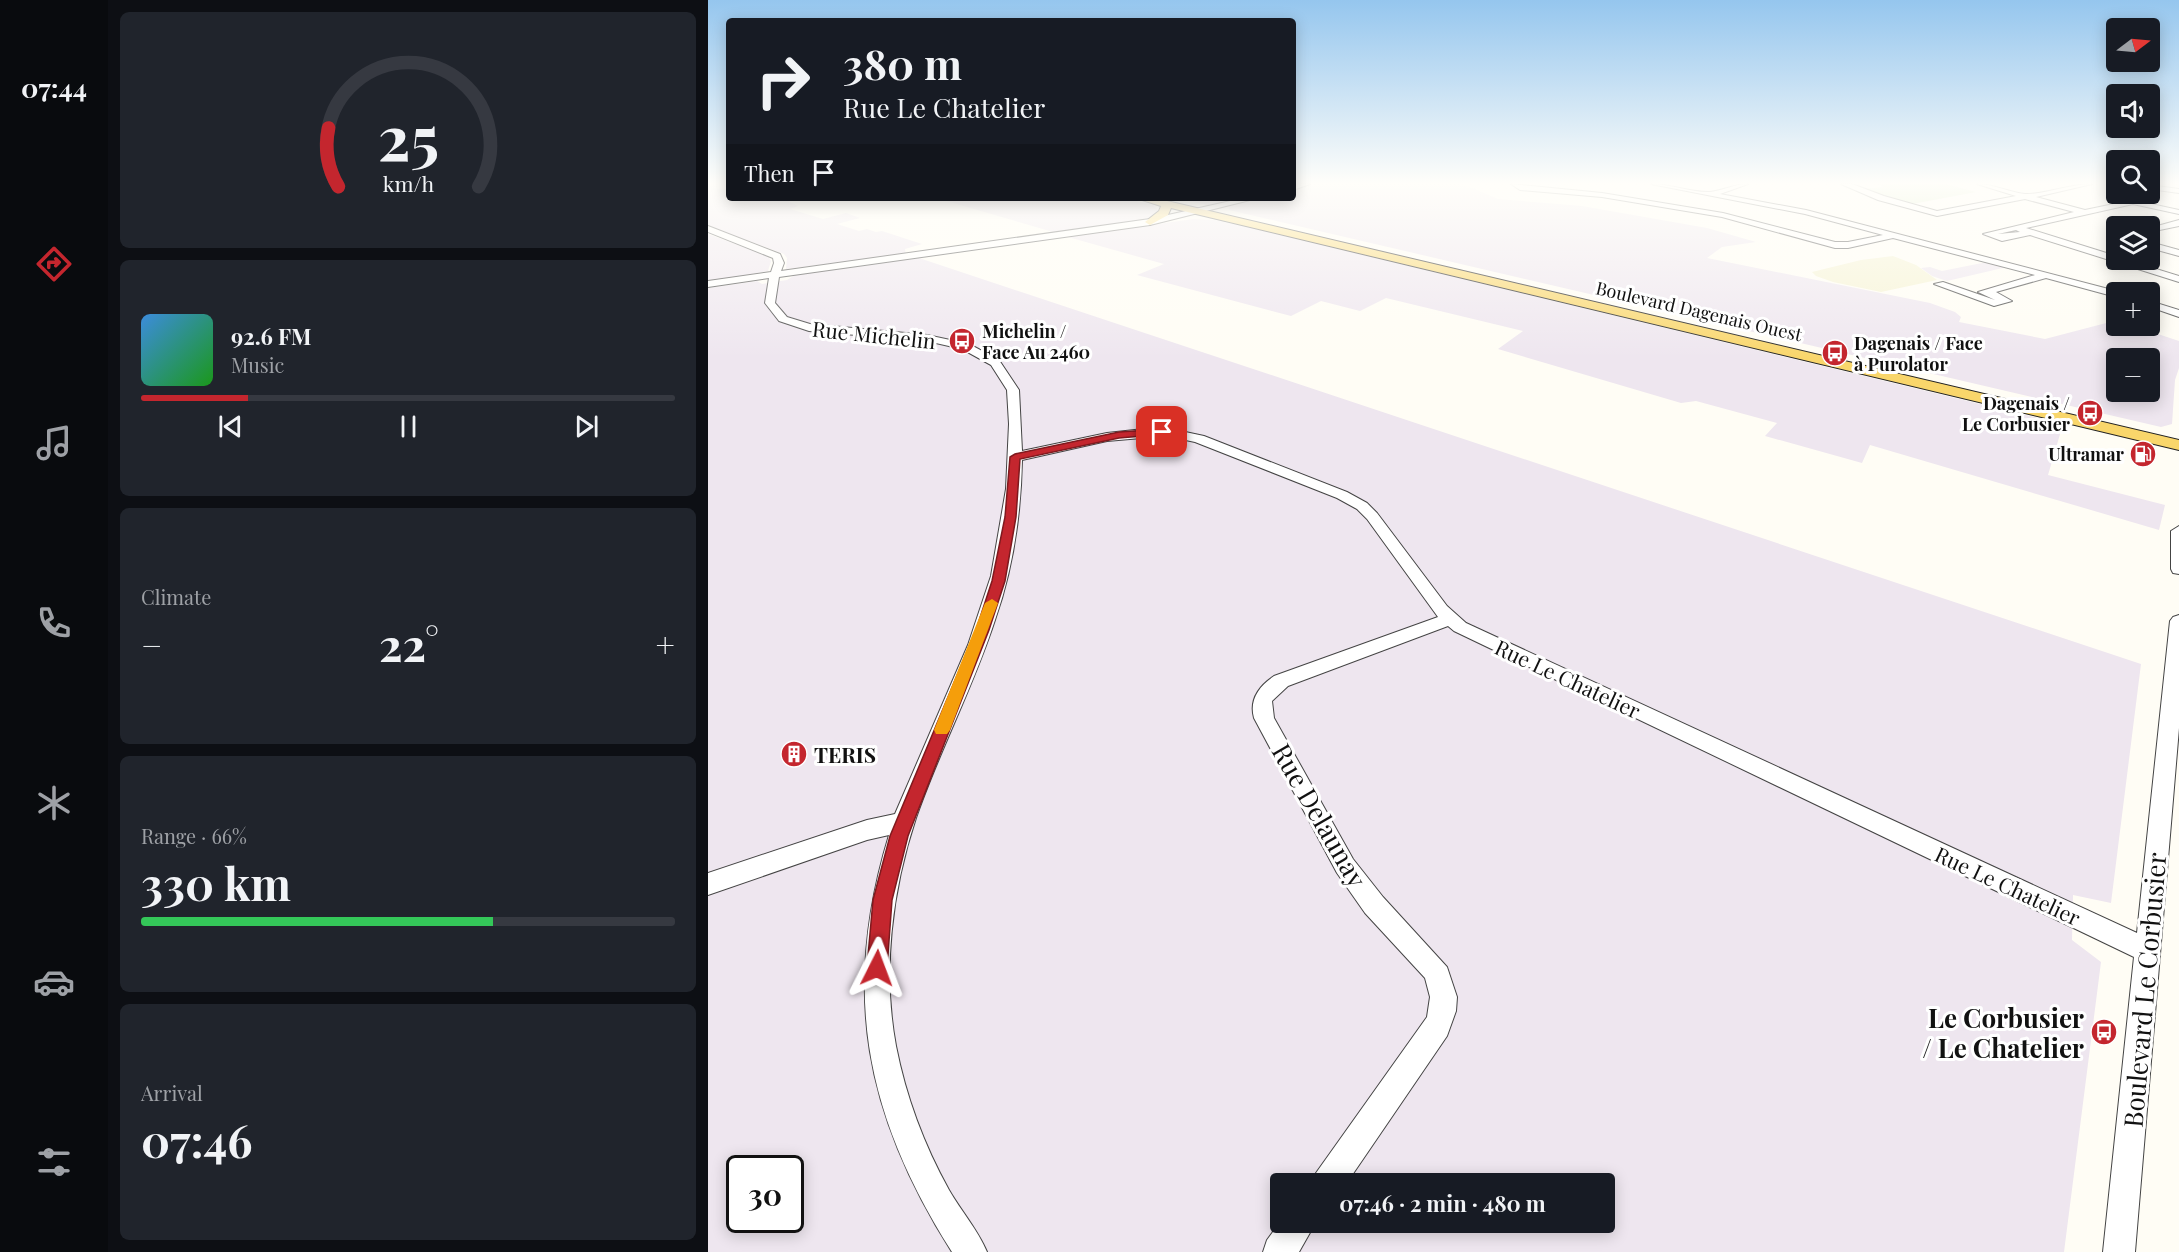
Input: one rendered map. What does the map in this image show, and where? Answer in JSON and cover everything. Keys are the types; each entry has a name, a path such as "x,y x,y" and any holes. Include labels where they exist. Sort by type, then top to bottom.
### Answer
{"main road":[{"name":"Boulevard Dagenais Ouest","path":"1331,242 2179,445"},
{"name":"Boulevard Dagenais Ouest","path":"1335,242 2179,438"}],"street":[{"path":"741,242 776,256 779,261 776,275"},
{"path":"708,284 1006,242"},
{"path":"1826,242 1835,245 1858,242"},
{"path":"1920,242 2106,291"},
{"path":"2064,242 2179,279"},
{"path":"2160,247 2179,253"},
{"name":"Rue Michelin","path":"776,275 770,304 777,314 792,322 828,330 904,335 938,340 970,349 995,363 1007,376 1013,390 1015,457 1009,525 993,601 904,822 888,875 880,914 877,976 882,1044 894,1102 916,1161 943,1212 971,1252"},
{"path":"1972,295 2045,275"},
{"path":"1939,284 1997,303 2007,301 1986,291"},
{"path":"2160,308 2179,314"},
{"name":"Rue Le Chatelier","path":"1015,457 1141,432 1175,433 1207,442 1338,493 1362,506 1449,619 1473,633 2148,951"},
{"path":"2179,531 2179,569"},
{"name":"Rue Delaunay","path":"1335,1173 1433,1033 1443,1011 1443,996 1434,969 1374,905 1336,854 1264,718 1261,705 1266,693 1281,681 1449,619"},
{"name":"Boulevard Le Corbusier","path":"2119,1252 2179,621"},
{"path":"708,884 867,830 904,822"},
{"path":"1279,1252 1292,1233"}],"shaded area":[{"path":"708,242 731,242 768,256 771,261 768,271 708,282"},
{"path":"753,242 922,244 905,249 906,255 786,269 787,258 784,254"},
{"path":"1087,242 1311,242 2063,424 2048,475 2165,505 2159,530 1870,445 1862,463 1765,436 1777,423 1696,401 1681,403 1498,349 1523,331 1386,298 1360,311 1321,301 1291,316 1137,275 1164,264"},
{"path":"1368,242 1753,242 1722,247 1707,258 1930,303 1955,312 1961,317 1959,322 2045,339 2106,323 2106,336 2160,335 2179,341 2179,368 2175,380 2172,424 2161,427"},
{"path":"1893,256 1916,265 1937,280 1881,292 1833,282 1816,276 1812,272 1861,260"},
{"path":"919,258 2141,664 2111,903 2073,895 2072,940 2101,962 2064,1252 708,1252 708,288 757,281 762,284 787,280 795,275"},
{"path":"1987,262 2007,267 1947,281 1932,276 1921,268 1930,267 1942,271"}],"slow traffic":[{"path":"942,730 992,603"}],"place":[{"name":"Michelin / Face Au 2460","path":"962,341"},
{"name":"Dagenais / Face à Purolator","path":"1835,353"},
{"name":"Dagenais / Le Corbusier","path":"2090,413"},
{"name":"Ultramar","path":"2143,454"},
{"name":"TERIS","path":"794,754"},
{"name":"Le Corbusier / Le Chatelier","path":"2104,1032"}],"route":[{"path":"877,968 880,914 899,836 990,610 998,581 1010,517 1015,457 1119,435 1162,432"}]}
